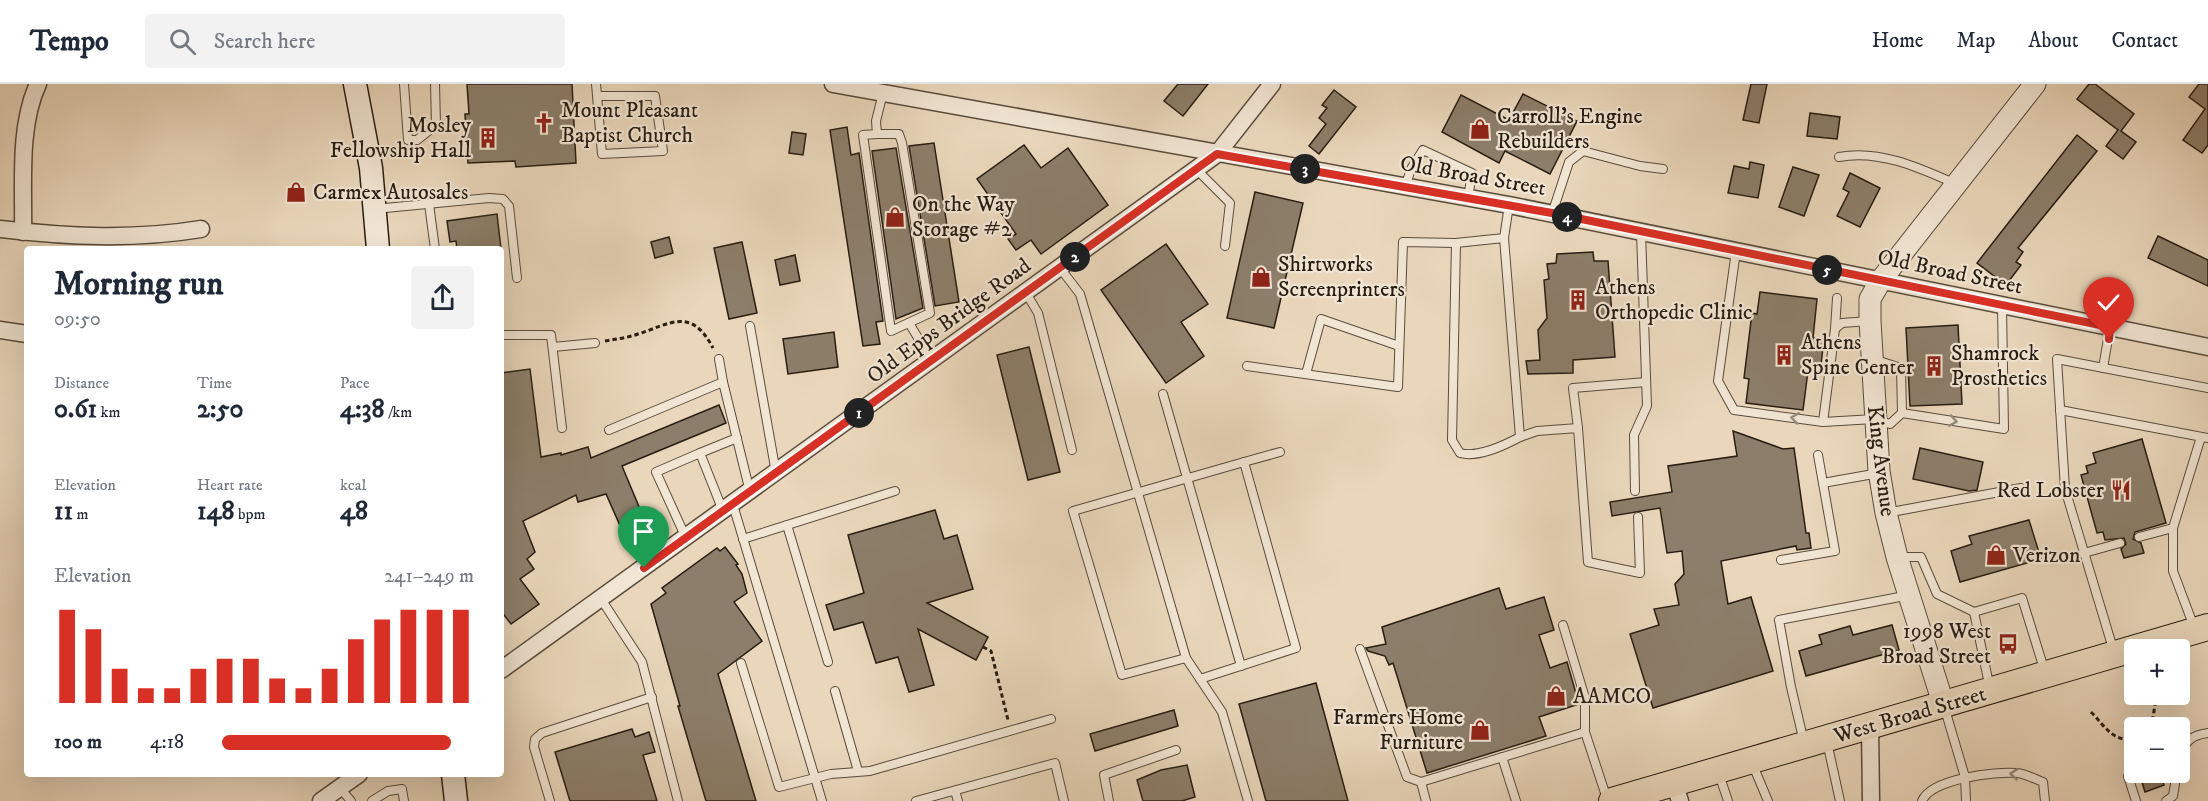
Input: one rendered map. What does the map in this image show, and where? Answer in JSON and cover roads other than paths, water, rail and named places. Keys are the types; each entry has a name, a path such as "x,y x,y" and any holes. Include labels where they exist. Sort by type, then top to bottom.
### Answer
{"main road":[{"path":"355,84 366,134 378,246"},
{"name":"West Broad Street","path":"1610,801 1677,792 1718,770 2202,629"},
{"path":"453,777 456,801"}],"street":[{"path":"23,232 27,127 32,99 38,84"},
{"name":"Old Broad Street","path":"832,84 1552,213 2208,347"},
{"name":"Old Epps Bridge Road","path":"504,668 777,474 1217,154 1272,84"},
{"name":"King Avenue","path":"1944,706 1897,557 1886,513 1874,419 1870,299 1881,280 2035,84"},
{"path":"0,229 102,243 201,230"},
{"path":"0,330 24,334"},
{"path":"1870,726 1871,801"},
{"path":"321,801 345,794 357,777"}],"lane":[{"path":"404,84 408,140 417,140 436,125 435,84"},
{"path":"596,84 597,96 602,154 663,151 655,96 597,96"},
{"path":"877,134 876,121 884,93"},
{"path":"877,134 899,134 902,143 930,314 891,331 863,135 877,134"},
{"path":"1405,187 1411,169 1424,150 1472,173 1468,198"},
{"path":"1552,213 1569,162 1576,154 1583,151 1640,166 1663,169"},
{"path":"1839,157 1853,154 1874,156 1918,167 1957,184"},
{"path":"1196,169 1230,204 1225,246"},
{"path":"373,209 489,198 503,199 509,206 517,278"},
{"path":"429,204 435,246"},
{"path":"1509,205 1504,238 1520,437"},
{"path":"1635,491 1634,435 1647,406 1641,232"},
{"path":"1247,366 1398,387 1403,242 1456,243 1504,238"},
{"path":"1456,243 1452,440 1454,448 1468,455 1504,446 1537,430 1578,428"},
{"path":"1736,251 1718,381 1734,410 1823,422 1874,419 1890,424 1902,413 1901,368 1871,358"},
{"path":"1060,268 1080,294 1186,658 1222,712 1248,801"},
{"path":"1026,292 1038,313 1072,450"},
{"path":"1823,422 1837,298"},
{"path":"1902,413 2004,429 2002,306"},
{"path":"1306,375 1321,319 1399,346"},
{"path":"1834,329 1842,323 1870,321"},
{"path":"909,323 932,361"},
{"path":"750,326 777,474"},
{"path":"2103,368 2110,327"},
{"path":"504,335 551,335 562,428"},
{"path":"553,347 595,343"},
{"path":"718,358 750,492"},
{"path":"2115,655 2065,489 2057,359 2208,388"},
{"path":"609,430 723,382"},
{"path":"1638,517 1640,573 1588,562 1573,388 1646,382"},
{"path":"1163,394 1189,477 1241,666"},
{"path":"2060,410 2204,438 2173,528 2173,571 2202,629"},
{"path":"686,538 656,472 737,438"},
{"path":"1186,658 1122,675 1073,511 1281,452"},
{"path":"700,453 743,539 822,801"},
{"path":"1781,560 1835,550 1818,455"},
{"path":"1200,679 1296,648 1244,462"},
{"path":"1823,483 1880,473"},
{"path":"1886,513 2020,488"},
{"path":"743,539 896,491"},
{"path":"787,525 828,662"},
{"path":"2139,537 2173,528"},
{"path":"2084,553 2120,543"},
{"path":"1897,557 1921,557 1936,594 1974,612 2022,598 2046,675"},
{"path":"1840,801 1791,687 1779,620 1910,595"},
{"path":"601,598 642,662 678,801"},
{"path":"1974,612 1991,692"},
{"path":"1563,625 1585,698 1585,732 1610,801"},
{"path":"1360,649 1407,777 1421,782 1585,732"},
{"path":"741,663 779,787 815,778 870,771 1052,719"},
{"path":"835,691 858,771"},
{"path":"550,801 534,747 535,739 542,733 652,697"},
{"path":"1944,706 1965,777 1966,801"},
{"path":"2190,739 2208,733"},
{"path":"1109,801 1104,776 1176,750"},
{"path":"1502,757 1516,801"},
{"path":"1751,761 1768,801"},
{"path":"916,801 1055,762 1064,801"},
{"path":"1718,770 1728,801"},
{"path":"1922,801 1924,795 1937,787 1965,777 2019,773 2043,782 2045,801"},
{"path":"1421,782 1426,801"},
{"path":"2130,783 2136,801"},
{"path":"2166,801 2173,796 2175,783"},
{"path":"372,801 388,791 402,789 404,801"},
{"path":"955,791 958,801"}],"place":[{"name":"Mount Pleasant Baptist Church","path":"544,123"},
{"name":"Carroll's Engine Rebuilders","path":"1480,129"},
{"name":"Mosley Fellowship Hall","path":"488,138"},
{"name":"Carmex Autosales","path":"296,192"},
{"name":"On the Way Storage #2","path":"895,217"},
{"name":"Shirtworks Screenprinters","path":"1261,277"},
{"name":"Athens Orthopedic Clinic","path":"1578,300"},
{"name":"Athens Spine Center","path":"1784,355"},
{"name":"Shamrock Prosthetics","path":"1934,366"},
{"name":"Red Lobster","path":"2121,490"},
{"name":"Verizon","path":"1996,555"},
{"name":"1998 West Broad Street","path":"2008,644"},
{"name":"AAMCO","path":"1556,696"},
{"name":"Farmers Home Furniture","path":"1480,730"}]}
